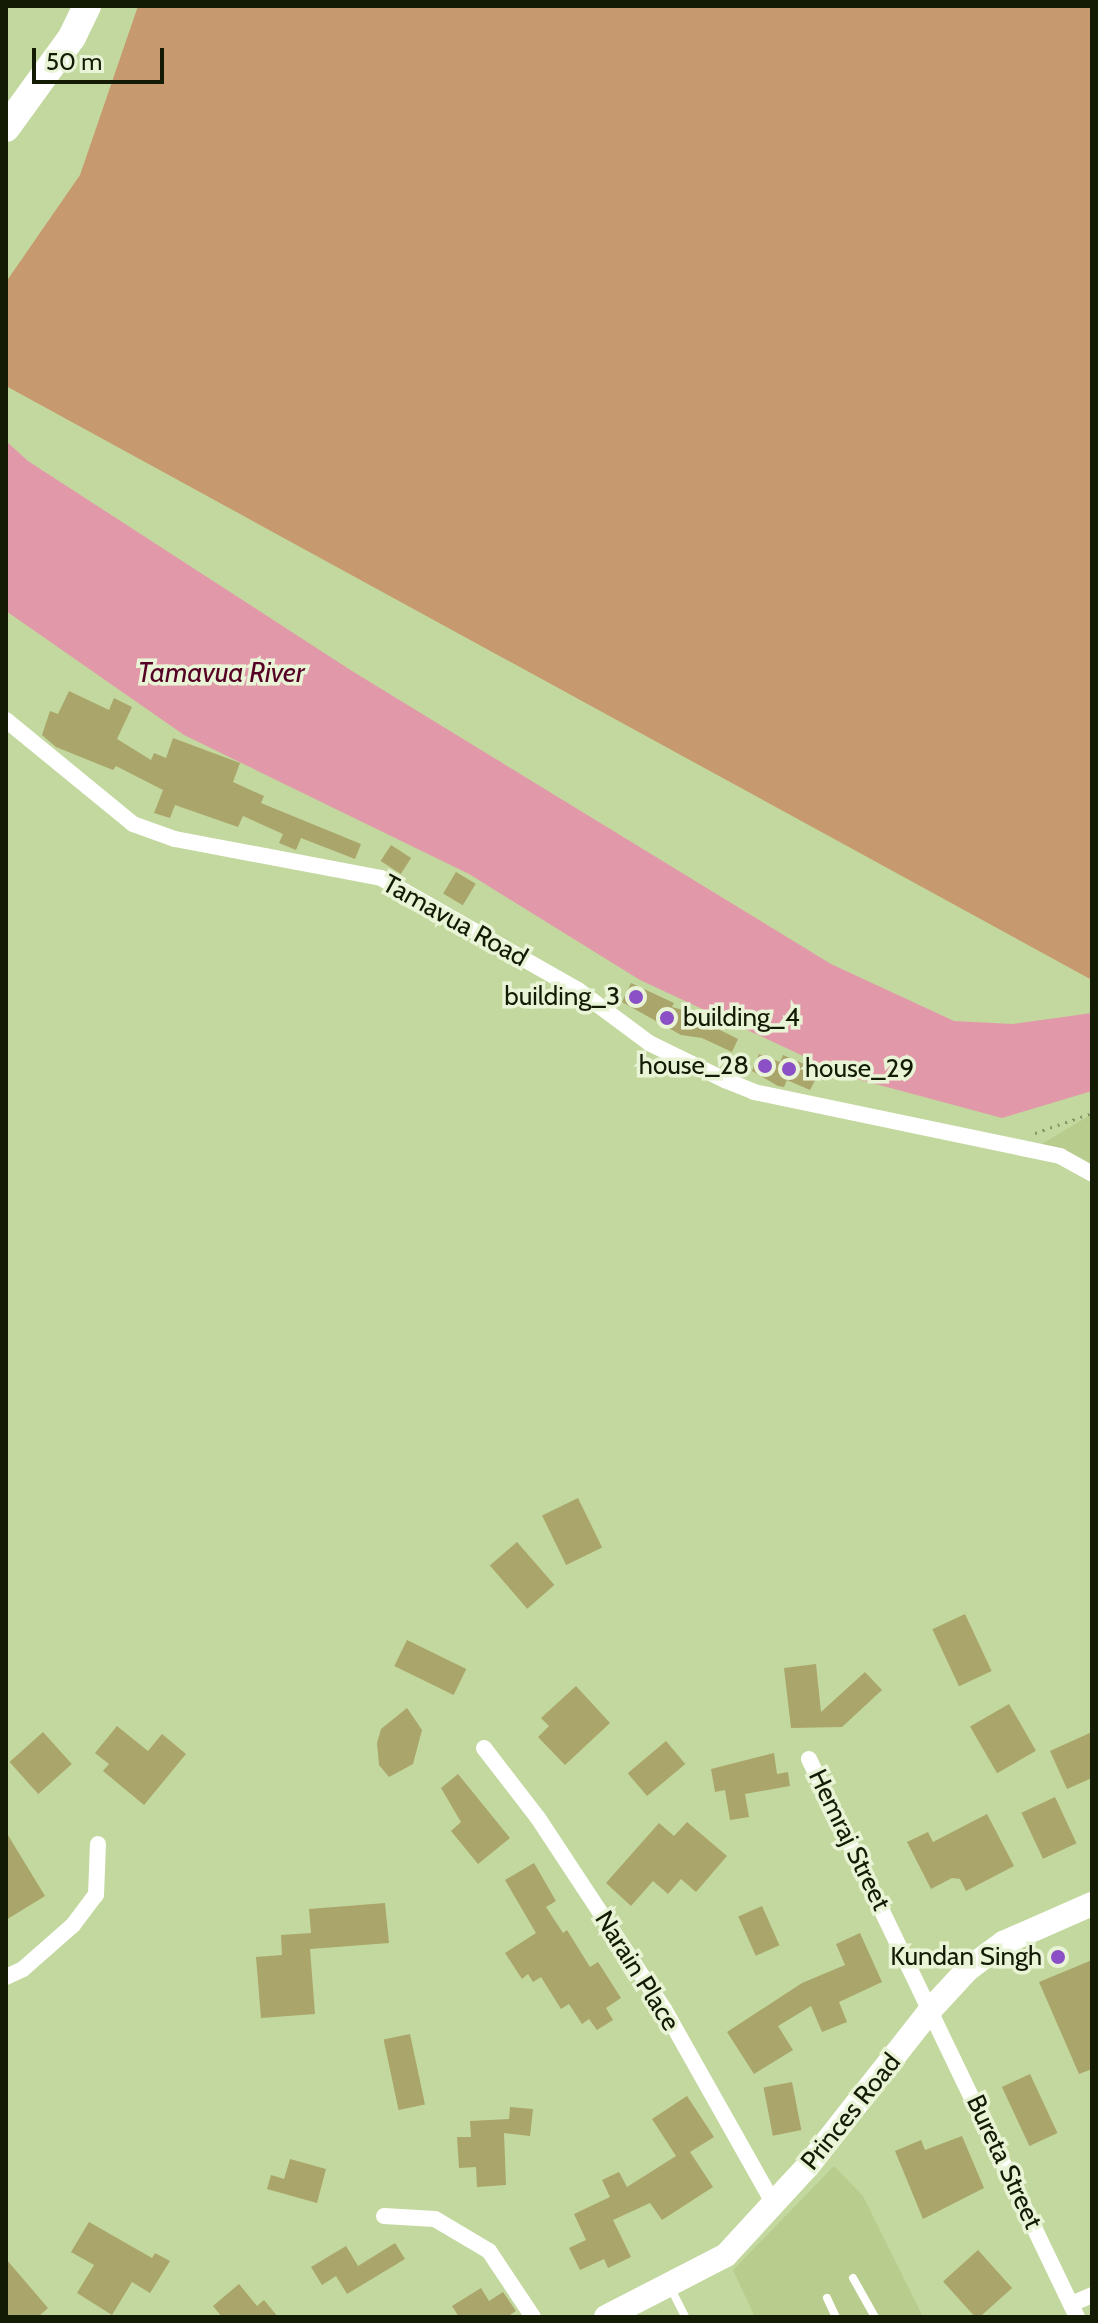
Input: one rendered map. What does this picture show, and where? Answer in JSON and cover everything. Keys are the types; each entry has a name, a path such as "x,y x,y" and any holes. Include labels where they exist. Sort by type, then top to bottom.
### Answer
{"highway":[{"path":"6,128 72,37 87,6"}],"main road":[{"name":"Princes Road","path":"613,2316 726,2255 774,2204 932,2008 968,1969 1003,1943 1092,1904"}],"street":[{"name":"Tamavua Road","path":"6,720 133,824 175,839 381,878 578,990 649,1043 725,1080 754,1092 1060,1156 1092,1174"},
{"name":"Narain Place","path":"484,1748 538,1818 664,2009 774,2204"},
{"name":"Hemraj Street","path":"809,1759 932,2008"},
{"path":"6,1977 23,1969 73,1925 96,1895 98,1844"},
{"name":"Bureta Street","path":"932,2008 1074,2311"},
{"path":"384,2216 435,2219 489,2251 533,2317"},
{"path":"1074,2311 1092,2295"}],"lane":[{"path":"853,2278 875,2317"},
{"path":"670,2286 685,2317"},
{"path":"827,2298 836,2317"}],"path":[{"path":"1001,1144 1092,1113"}],"shaded area":[{"path":"138,6 1092,6 1092,980 6,386 6,282 80,175"},
{"path":"1092,1114 1092,1184 1035,1148"},
{"path":"834,2166 863,2196 923,2317 755,2317 733,2270"}],"water":[{"name":"Tamavua River","path":"6,441 28,461 352,671 831,964 954,1021 1013,1024 1092,1013 1092,1091 1002,1118 846,1076 640,980 469,874 184,735 6,611"}],"building":[{"path":"69,691 109,710 114,698 132,707 117,739 151,760 154,753 166,758 173,738 240,763 233,782 264,796 261,803 361,844 355,859 301,838 296,850 279,843 283,834 243,816 238,827 175,805 170,818 154,813 163,790 116,766 113,770 56,747 42,735 50,711 58,714"},
{"path":"391,845 411,858 401,874 381,861"},
{"path":"456,872 476,884 463,905 443,893"},
{"path":"631,983 674,1003 672,1007 708,1017 706,1023 738,1039 732,1052 702,1038 681,1035 622,1002"},
{"path":"759,1054 780,1062 783,1055 820,1071 810,1090 787,1080 784,1087 778,1086 752,1071"},
{"path":"578,1498 602,1547 566,1565 542,1516"},
{"path":"517,1542 554,1585 527,1609 490,1566"},
{"path":"965,1614 992,1671 959,1686 932,1629"},
{"path":"407,1640 466,1669 454,1695 394,1666"},
{"path":"816,1664 821,1712 865,1672 882,1690 842,1727 791,1728 784,1668"},
{"path":"576,1686 610,1723 565,1765 538,1737 549,1726 541,1718"},
{"path":"1009,1704 1036,1751 997,1773 970,1726"},
{"path":"407,1708 422,1730 413,1764 389,1777 379,1765 377,1743 381,1729"},
{"path":"117,1726 148,1751 162,1734 186,1754 144,1805 103,1771 109,1764 95,1753"},
{"path":"43,1732 72,1764 38,1794 10,1762"},
{"path":"1092,1732 1092,1778 1067,1789 1050,1751"},
{"path":"666,1741 685,1764 647,1796 628,1773"},
{"path":"774,1753 777,1774 788,1772 790,1786 745,1794 749,1817 730,1820 725,1790 715,1792 711,1769"},
{"path":"458,1774 510,1838 478,1864 451,1831 461,1822 441,1788"},
{"path":"1055,1797 1077,1843 1043,1859 1021,1813"},
{"path":"987,1814 1014,1866 966,1891 960,1879 952,1878 931,1889 907,1842 928,1832 933,1842"},
{"path":"687,1822 727,1856 696,1892 681,1879 668,1894 653,1881 631,1906 606,1883 659,1823 674,1836"},
{"path":"6,1832 45,1896 6,1920"},
{"path":"534,1863 556,1901 546,1907 563,1933 567,1930 590,1967 598,1962 621,1998 606,2008 613,2020 597,2030 589,2019 582,2024 569,2004 561,2009 541,1977 533,1982 528,1974 522,1979 505,1953 536,1933 505,1880"},
{"path":"385,1903 389,1943 310,1949 315,2014 261,2018 256,1957 282,1955 281,1935 311,1933 309,1909"},
{"path":"762,1906 779,1945 756,1956 738,1917"},
{"path":"860,1933 882,1982 839,2002 847,2022 822,2032 811,2006 778,2026 793,2050 754,2074 727,2032 802,1983 845,1965 836,1944"},
{"path":"1092,1960 1092,2069 1079,2074 1039,1982"},
{"path":"410,2034 425,2104 399,2110 384,2040"},
{"path":"1030,2074 1057,2133 1029,2146 1002,2087"},
{"path":"792,2082 801,2130 773,2136 764,2088"},
{"path":"687,2096 714,2137 690,2152 713,2187 662,2220 650,2203 613,2220 631,2257 608,2268 604,2259 580,2270 569,2248 586,2240 574,2214 610,2197 602,2180 619,2172 627,2187 676,2156 652,2119"},
{"path":"510,2107 533,2109 530,2136 504,2133 506,2185 477,2187 476,2167 459,2168 457,2137 471,2137 470,2121 509,2119"},
{"path":"962,2136 984,2188 923,2219 895,2151 921,2140 925,2150"},
{"path":"290,2159 326,2169 317,2203 267,2189 271,2175 284,2179"},
{"path":"89,2222 152,2258 155,2253 170,2261 150,2293 132,2282 112,2315 77,2293 94,2265 71,2252"},
{"path":"395,2243 405,2259 347,2294 336,2276 322,2285 311,2267 346,2246 358,2266"},
{"path":"978,2250 1012,2288 980,2317 975,2317 943,2281"},
{"path":"6,2259 48,2308 38,2317 6,2317"},
{"path":"239,2284 257,2306 264,2300 278,2317 222,2317 213,2306"},
{"path":"481,2288 489,2301 503,2292 516,2311 507,2317 459,2317 452,2306"}],"place":[{"name":"building_3","path":"636,997"},
{"name":"building_4","path":"667,1018"},
{"name":"house_28","path":"765,1066"},
{"name":"house_29","path":"789,1069"},
{"name":"Kundan Singh","path":"1058,1957"}]}
